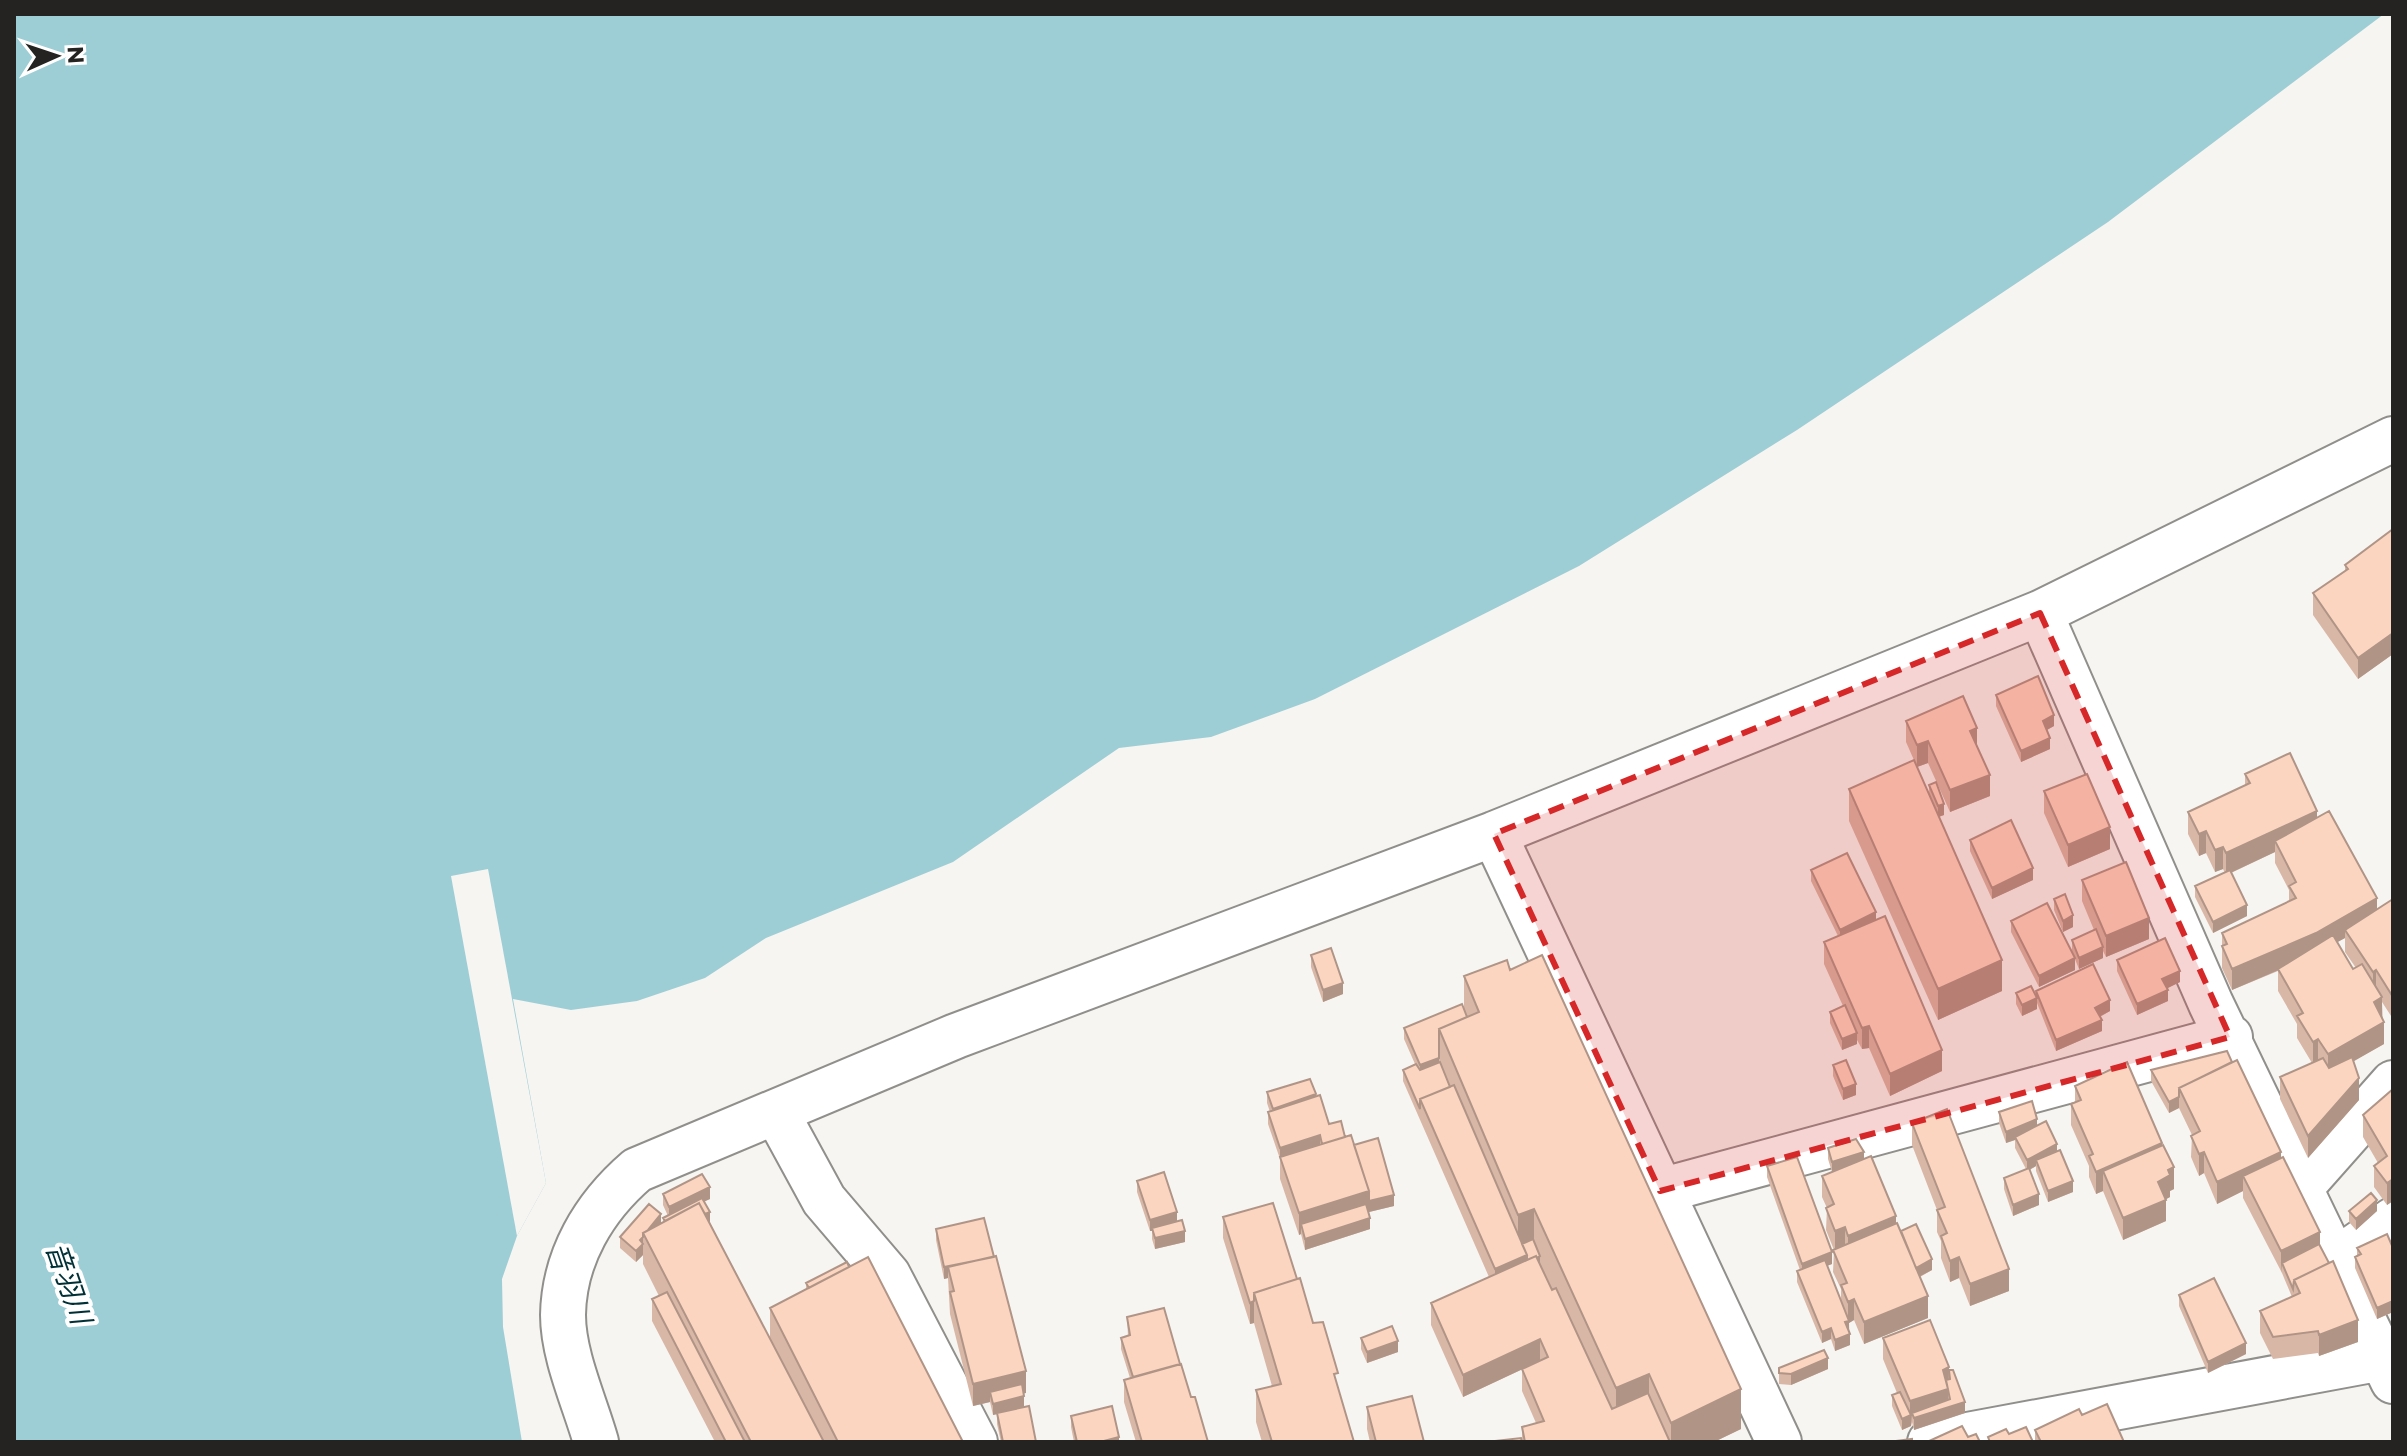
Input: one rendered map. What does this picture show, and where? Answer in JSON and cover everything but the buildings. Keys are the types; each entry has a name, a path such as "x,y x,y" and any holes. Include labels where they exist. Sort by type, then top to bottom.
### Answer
{"street":[{"path":"596,1442 563,1317 568,1277 583,1233 611,1193 637,1170 956,1036 1494,834 2040,613 2393,439"},
{"path":"1930,1442 2389,1365 2335,1261 2230,1037 2211,1004 2040,613"},
{"path":"1494,834 1779,1442"},
{"path":"1660,1191 2230,1037"},
{"path":"2301,1187 2393,1083"},
{"path":"776,1112 824,1200 888,1275 975,1442"},
{"path":"2335,1261 2393,1220"}],"highlighted area":[{"path":"2040,613 2230,1037 1660,1191 1494,834"}],"water":[{"name":"音羽川","path":"14,14 2384,14 2108,222 1797,430 1579,566 1315,699 1211,737 1119,748 953,862 766,938 705,978 637,1001 571,1010 513,999 546,1183 517,1236 502,1279 503,1327 522,1442 14,1442"}],"pier":[{"path":"488,869 546,1183 517,1236 451,876"}]}
